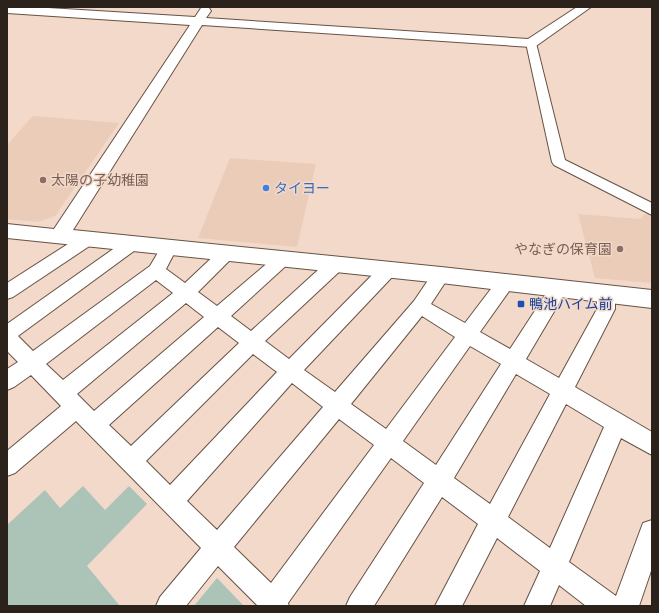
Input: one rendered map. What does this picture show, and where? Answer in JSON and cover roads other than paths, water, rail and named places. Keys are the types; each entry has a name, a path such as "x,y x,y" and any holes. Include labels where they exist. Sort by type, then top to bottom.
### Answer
{"street":[{"path":"59,236 207,7"},
{"path":"7,9 38,9 198,22 531,43 585,7"},
{"path":"531,43 559,162 652,210"},
{"path":"7,231 440,275 652,299"},
{"path":"7,292 88,239"},
{"path":"7,334 132,244"},
{"path":"7,381 156,271 169,248"},
{"path":"7,465 69,400 227,254"},
{"path":"94,425 219,317 283,259"},
{"path":"131,461 252,342 335,264"},
{"path":"171,501 290,371 388,270"},
{"path":"156,271 608,606"},
{"path":"169,606 420,306 440,275"},
{"path":"7,338 274,604 506,282"},
{"path":"359,606 559,288"},
{"path":"448,606 606,309 606,294"},
{"path":"420,306 652,444"},
{"path":"538,606 618,423"},
{"path":"626,606 652,532"}],"place":[{"name":"太陽の子幼稚園","path":"43,180"},
{"name":"タイヨー","path":"266,188"},
{"name":"やなぎの保育園","path":"620,249"},
{"name":"鴨池ハイム前","path":"521,304"}]}
